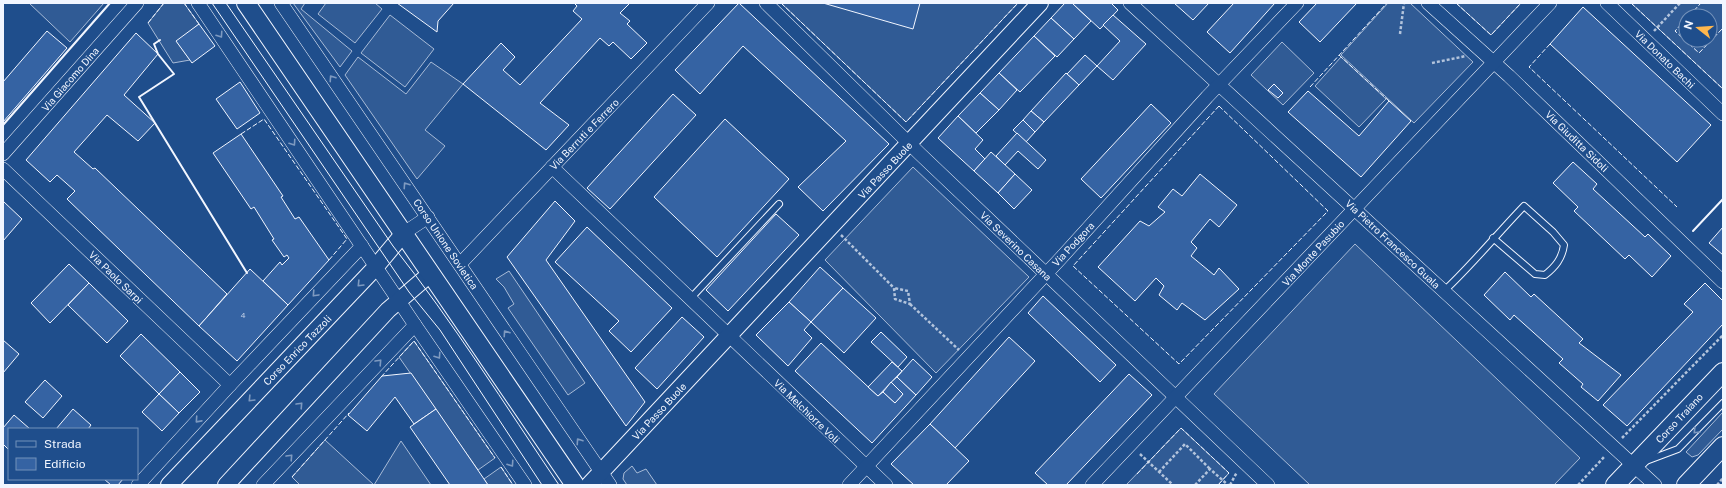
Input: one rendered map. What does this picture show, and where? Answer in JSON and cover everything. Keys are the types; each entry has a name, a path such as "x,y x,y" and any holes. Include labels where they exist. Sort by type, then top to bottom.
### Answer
{"main road":[{"path":"246,3 575,485"},
{"name":"Corso Traiano","path":"1615,485 1723,372"},
{"path":"1686,485 1723,446"}],"street":[{"name":"Via Giacomo Dina","path":"3,154 137,3"},
{"path":"198,3 398,300 525,485"},
{"name":"Corso Unione Sovietica","path":"281,3 605,479"},
{"name":"Via Berruti e Ferrero","path":"460,264 708,3"},
{"name":"Via Severino Casana","path":"766,3 909,144 1268,485"},
{"name":"Via Passo Buole","path":"589,485 605,479 729,336 1040,3"},
{"name":"Via Pietro Francesco Guala","path":"1130,3 1220,84 1443,292 1655,485"},
{"name":"Via Podgora","path":"848,485 1297,3"},
{"name":"Via Giuditta Sidoli","path":"1428,3 1493,62 1723,282"},
{"name":"Via Monte Pasubio","path":"1092,485 1550,3"},
{"name":"Via Donato Bachi","path":"1607,3 1723,114"},
{"path":"552,167 729,336"},
{"name":"Via Paolo Sarpi","path":"3,169 230,384"},
{"name":"Corso Enrico Tazzoli","path":"169,485 376,267 404,233 428,217"},
{"path":"138,485 230,384 362,246"},
{"path":"226,485 379,319 398,300 430,274"},
{"path":"263,485 415,325"},
{"name":"Via Melchiorre Voli","path":"729,336 886,485"}],"lane":[{"path":"690,299 779,204"},
{"path":"1443,292 1524,206 1553,232 1564,245 1562,256 1554,268 1545,276 1536,274 1494,238"},
{"name":"Corso Traiano","path":"1634,465 1678,449 1723,403"}],"path":[{"path":"1400,34 1404,3"},
{"path":"1646,40 1680,3"},
{"path":"1432,63 1466,56"},
{"path":"832,226 894,288 908,291 910,304"},
{"path":"894,288 895,299 910,304 968,357"},
{"path":"1630,431 1723,335"},
{"path":"1159,472 1185,444 1228,485"},
{"path":"1131,445 1173,485"},
{"path":"1578,485 1596,466"},
{"path":"1195,485 1210,469"},
{"path":"1717,485 1723,478"}],"shaded area":[{"path":"29,3 104,3 70,42"},
{"path":"164,3 184,3 199,24 177,42 190,60 173,63 148,23"},
{"path":"293,3 305,3 301,9 352,51 340,67"},
{"path":"326,3 375,3 382,9 355,43 318,14"},
{"path":"781,3 1018,3 906,122"},
{"path":"1388,3 1410,3 1473,62 1414,123 1341,55"},
{"path":"1456,3 1521,3 1491,35"},
{"path":"1631,3 1723,3 1723,89 1679,48 1718,48 1718,8 1678,8 1678,47"},
{"path":"390,15 434,49 405,87 361,53"},
{"path":"1282,42 1314,73 1283,105 1251,75"},
{"path":"358,57 406,94 431,62 463,84 425,130 445,146 417,179 345,75"},
{"path":"1341,57 1386,99 1359,127 1315,86"},
{"path":"913,167 1029,277 936,373 825,260"},
{"path":"1355,244 1580,458 1554,485 1310,485 1214,394"},
{"path":"509,271 585,383 568,395 508,308 514,304 504,287 496,279"},
{"path":"414,341 495,458 478,470 399,357"},
{"path":"1723,412 1723,429 1698,455 1692,457 1686,452"},
{"path":"1181,428 1229,473 1218,485 1126,485"},
{"path":"325,440 374,485 300,485 292,477"},
{"path":"401,441 431,485 374,485"},
{"path":"632,466 637,473 646,469 657,485 627,485 623,479 624,473"},
{"path":"501,467 513,485 488,485 484,479"}],"building":[{"path":"397,3 454,3 438,21 437,32"},
{"path":"574,3 630,3 620,13 630,21 627,24 647,43 631,59 613,42 609,46 600,38 540,103 569,125 546,150 463,84 501,43 515,57 503,70 520,85 582,19 573,11 577,6"},
{"path":"739,3 889,144 823,211 798,187 846,141 743,46 700,94 675,70"},
{"path":"823,3 920,3 913,29"},
{"path":"1065,3 1072,3 1091,21 1074,39 1051,18"},
{"path":"1072,3 1111,3 1118,10 1100,29"},
{"path":"1174,3 1209,3 1193,20"},
{"path":"1234,3 1275,3 1230,53 1207,32"},
{"path":"1317,3 1357,3 1320,42 1299,22"},
{"path":"1583,7 1711,125 1677,162 1550,44"},
{"path":"1113,15 1146,44 1113,80 1097,66 1120,41 1103,25"},
{"path":"1051,18 1074,39 1057,57 1034,36"},
{"path":"199,24 215,46 192,63 176,41"},
{"path":"47,31 67,48 3,122 3,82"},
{"path":"136,33 158,54 124,95 155,123 138,141 107,115 74,152 93,169 95,168 227,294 199,326 67,199 75,191 57,175 50,182 26,160"},
{"path":"1034,36 1055,56 1020,92 999,73"},
{"path":"1085,55 1097,66 1079,85 1067,74"},
{"path":"999,73 1017,90 999,110 980,93"},
{"path":"1066,73 1079,85 1044,122 1031,111"},
{"path":"240,82 260,113 237,129 216,99"},
{"path":"1274,84 1283,93 1278,98 1268,90"},
{"path":"1308,91 1359,136 1389,101 1411,121 1361,177 1288,112"},
{"path":"980,93 999,110 976,133 958,116"},
{"path":"673,94 696,115 610,209 587,188"},
{"path":"1151,104 1171,123 1101,198 1081,179"},
{"path":"1031,111 1044,122 1035,132 1023,120"},
{"path":"958,116 983,140 975,149 985,159 974,171 938,138"},
{"path":"725,119 789,179 717,257 654,197"},
{"path":"1023,120 1035,132 1026,142 1013,130"},
{"path":"1017,133 1046,160 1038,169 1018,151 1005,165 996,156"},
{"path":"241,134 283,196 281,197 295,219 299,217 329,260 288,305 263,281 280,262 282,265 289,258 287,255 284,257 272,240 274,239 254,207 251,209 213,153"},
{"path":"991,152 1015,174 998,193 974,171"},
{"path":"1573,162 1597,184 1593,189 1645,237 1648,234 1671,256 1652,277 1629,255 1625,259 1574,211 1578,207 1553,183"},
{"path":"1015,174 1032,190 1014,209 998,193"},
{"path":"1200,174 1237,205 1219,227 1210,219 1191,242 1197,248 1191,256 1214,275 1219,268 1239,289 1205,320 1182,303 1177,310 1159,295 1164,286 1156,278 1135,301 1098,267 1140,221 1149,226 1165,212 1158,207 1173,189 1182,196"},
{"path":"3,201 22,219 3,241"},
{"path":"555,201 575,221 546,260 645,402 626,426 507,257"},
{"path":"776,214 799,235 728,311 706,290"},
{"path":"587,227 672,308 631,352 609,331 619,321 555,262"},
{"path":"1723,227 1723,255 1709,243"},
{"path":"69,264 89,283 50,323 31,303"},
{"path":"820,267 843,288 811,322 789,302"},
{"path":"250,269 288,305 237,361 199,326"},
{"path":"1505,272 1531,297 1534,294 1583,339 1579,343 1621,375 1598,401 1581,387 1583,384 1559,363 1563,359 1514,315 1510,320 1484,295"},
{"path":"89,283 128,321 107,343 68,305"},
{"path":"1705,283 1723,301 1723,324 1627,426 1603,405 1693,312 1684,304"},
{"path":"843,288 876,318 844,353 811,322"},
{"path":"1043,296 1116,365 1100,382 1028,313"},
{"path":"789,302 811,322 804,330 812,338 788,366 756,335"},
{"path":"682,317 704,337 657,389 635,368"},
{"path":"881,332 907,357 898,367 871,342"},
{"path":"141,334 180,372 159,394 120,356"},
{"path":"1009,337 1035,361 955,448 930,424"},
{"path":"3,340 19,354 3,373"},
{"path":"821,343 878,396 883,392 895,403 903,394 891,382 897,377 916,395 872,443 795,371"},
{"path":"913,359 932,377 916,395 897,377"},
{"path":"892,362 902,371 878,396 868,387"},
{"path":"180,372 200,392 179,413 159,394"},
{"path":"411,373 436,409 414,424 395,397 367,431 348,415 382,376"},
{"path":"1129,374 1152,395 1066,485 1048,485 1035,473"},
{"path":"45,380 62,396 43,418 25,402"},
{"path":"891,382 903,394 895,403 883,392"},
{"path":"159,394 179,413 162,431 142,412"},
{"path":"73,409 91,425 89,428 57,428"},
{"path":"436,409 488,485 450,485 410,427"},
{"path":"14,415 29,428 8,428 8,449 3,444 3,428"},
{"path":"930,424 969,461 946,485 914,485 891,464"},
{"path":"105,480 122,480 118,485 111,485"}],"tram line":[{"path":"212,3 409,292 440,330 542,485"},
{"path":"226,3 393,246 458,334 559,485"}],"fence":[{"path":"148,23 164,3"},
{"path":"184,3 199,24"},
{"path":"781,3 906,122 1018,3"},
{"path":"1310,87 1387,3"},
{"path":"1456,3 1491,35 1521,3"},
{"path":"1631,3 1723,89"},
{"path":"1696,8 1701,3"},
{"path":"1678,28 1675,31 1678,34"},
{"path":"1718,33 1723,28"},
{"path":"1550,44 1529,67 1677,207"},
{"path":"1694,48 1699,53 1704,48"},
{"path":"1339,55 1389,101"},
{"path":"1219,106 1328,211 1179,364 1073,266 1219,106"},
{"path":"241,134 264,119 347,239 329,260"},
{"path":"381,377 414,341 495,458"},
{"path":"292,477 349,413"},
{"path":"1137,474 1181,428 1229,473 1218,485"},
{"path":"501,467 513,485"}],"wall":[{"path":"3,125 110,3"},
{"path":"160,40 154,44 158,54 174,74 139,97 247,273"},
{"path":"1693,231 1723,199"}]}
